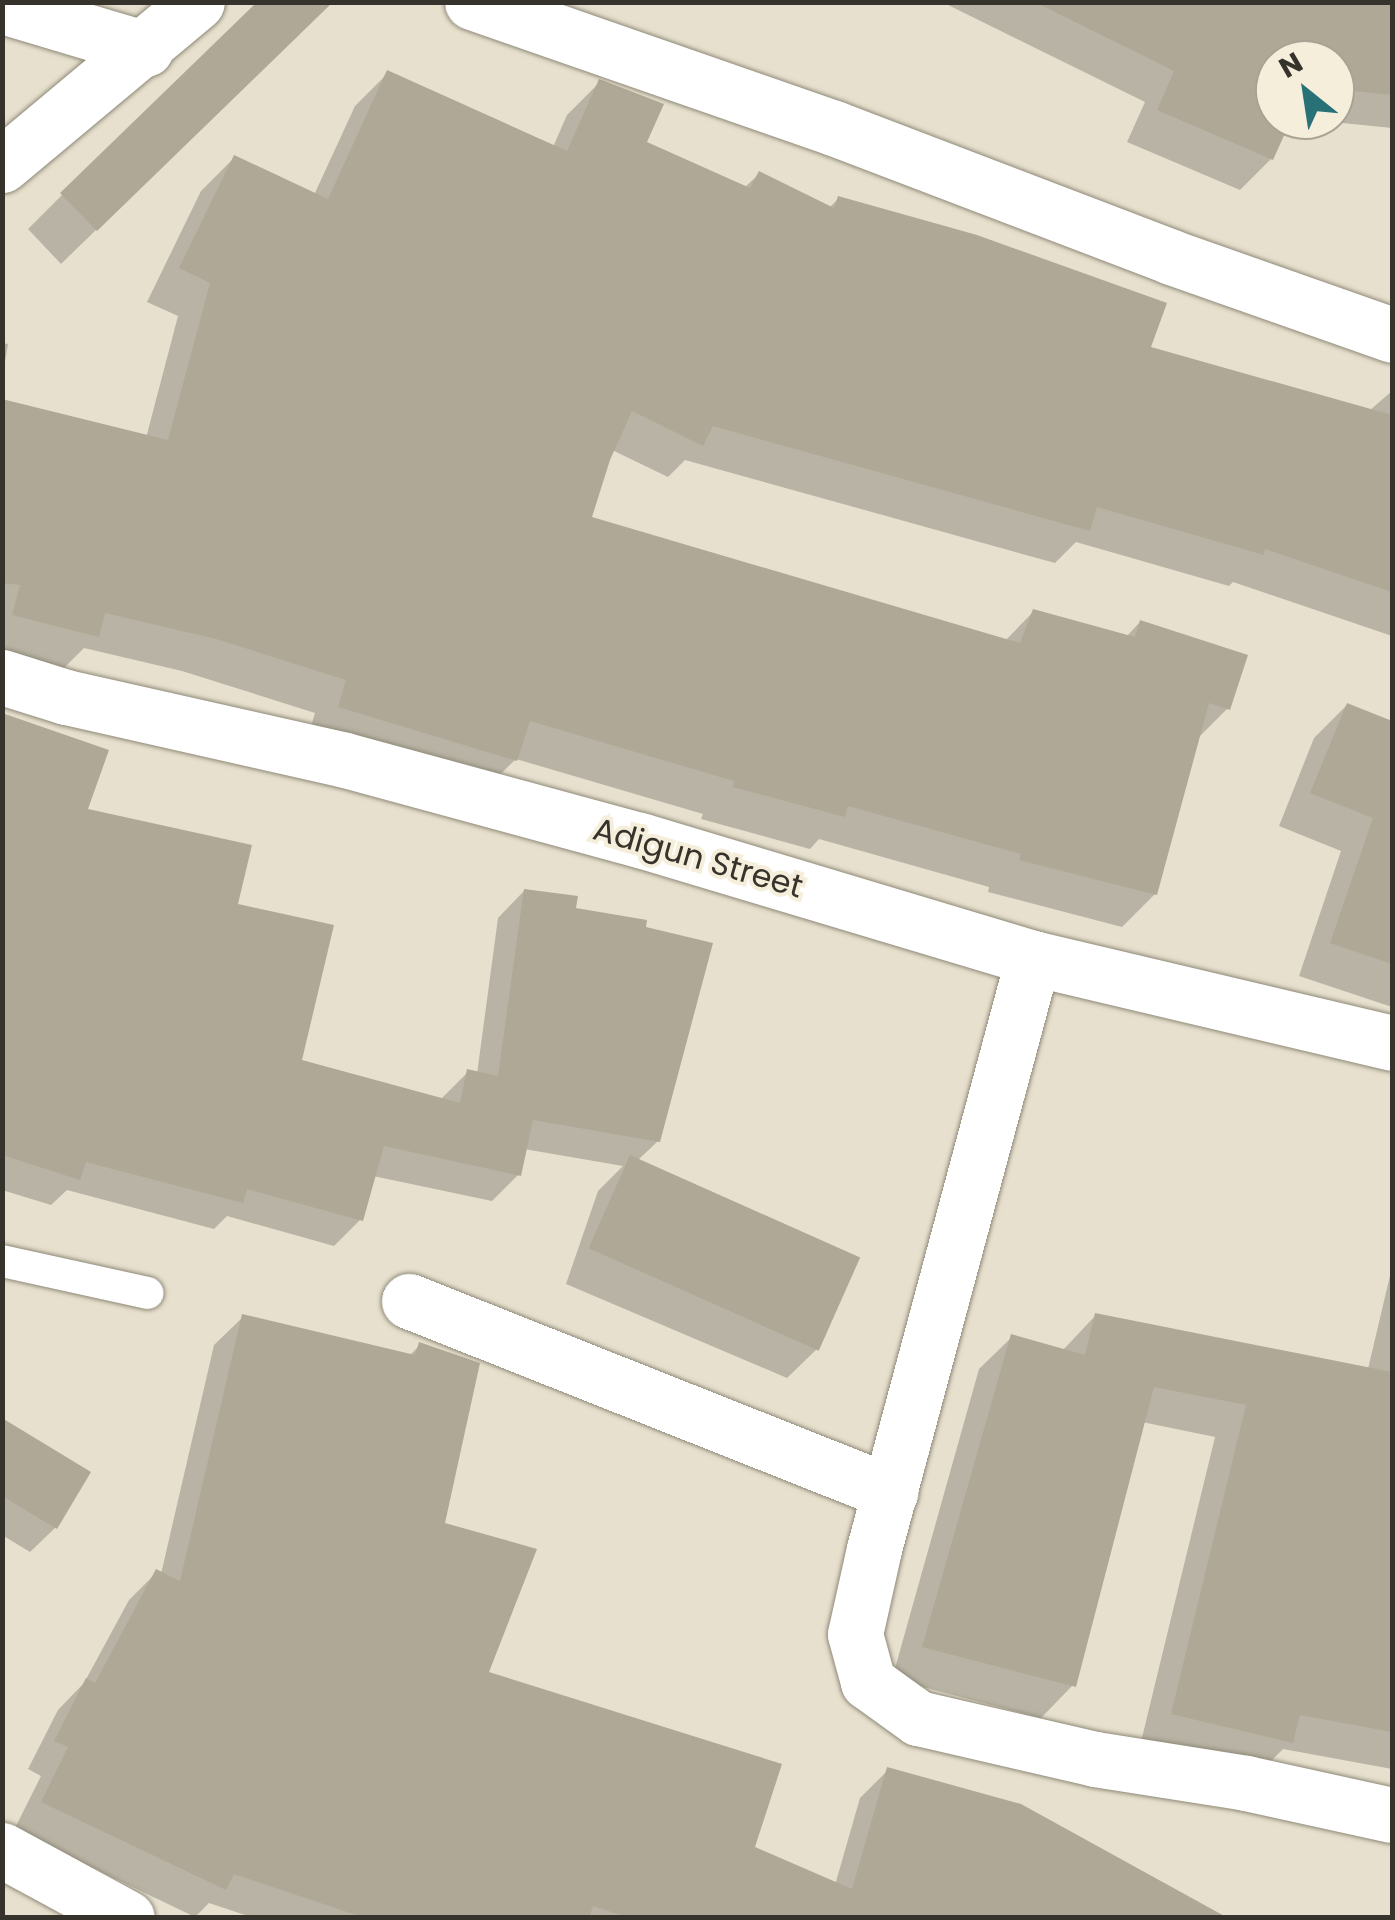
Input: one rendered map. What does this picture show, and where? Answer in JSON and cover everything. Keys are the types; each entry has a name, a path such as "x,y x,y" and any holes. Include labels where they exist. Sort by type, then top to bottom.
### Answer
{"street":[{"path":"2,165 146,49 196,2"},
{"path":"472,2 834,128 1172,257 1392,335"},
{"path":"2,6 146,49"},
{"name":"Adigun Street","path":"2,677 66,698 345,760 640,840 1033,958 1392,1042"},
{"path":"1033,958 890,1492 856,1634 868,1682 918,1718 1095,1759 1246,1783 1392,1815"},
{"path":"408,1301 890,1492"},
{"path":"2,1850 126,1918"}],"lane":[{"path":"2,1261 148,1293"}],"building":[{"path":"257,2 333,2 97,231 60,193"},
{"path":"1035,2 1392,2 1392,95 1355,91 1355,40 1255,40 1255,140 1282,140 1273,160 1157,110 1174,71"},
{"path":"387,70 567,151 599,79 664,104 647,142 750,188 759,171 834,208 838,196 977,235 1167,303 1151,347 1392,415 1392,592 1265,549 1264,555 1097,507 1090,531 713,426 703,446 632,411 610,460 592,517 1020,643 1033,609 1135,637 1140,620 1248,655 1230,710 1209,703 1157,895 1019,860 1021,854 848,806 845,817 733,787 734,781 530,721 517,761 338,707 346,680 216,639 105,613 99,637 12,615 20,585 2,583 2,399 168,440 210,283 179,268 234,155 328,199"},
{"path":"1347,703 1392,721 1392,964 1330,943 1373,818 1310,793"},
{"path":"2,713 109,750 88,809 252,845 238,904 334,925 302,1060 460,1103 467,1069 498,1076 524,889 578,896 576,908 647,920 646,927 713,943 660,1142 533,1120 521,1176 384,1146 363,1221 247,1189 243,1203 86,1162 80,1180 2,1155"},
{"path":"630,1155 860,1257 819,1351 589,1248"},
{"path":"1095,1313 1392,1372 1392,1732 1300,1715 1293,1743 1171,1714 1246,1405 1154,1387 1076,1687 922,1647 1011,1334 1085,1355"},
{"path":"242,1314 415,1355 419,1342 480,1363 445,1523 537,1549 489,1672 782,1764 755,1847 852,1889 887,1767 1021,1804 1228,1918 630,1918 593,1906 589,1918 365,1918 234,1874 226,1890 41,1802 68,1747 54,1741 86,1678 95,1683 156,1569 180,1581"},
{"path":"2,1418 91,1472 57,1529 2,1496"}]}
